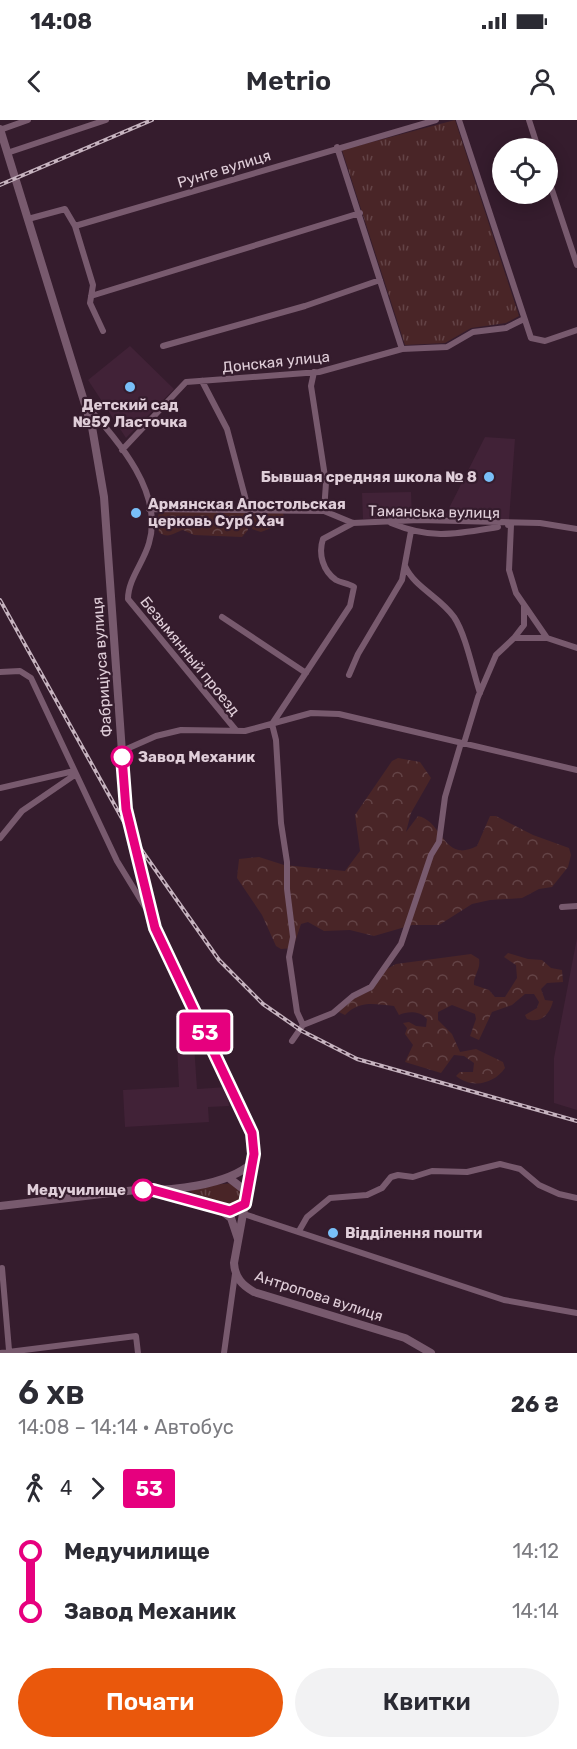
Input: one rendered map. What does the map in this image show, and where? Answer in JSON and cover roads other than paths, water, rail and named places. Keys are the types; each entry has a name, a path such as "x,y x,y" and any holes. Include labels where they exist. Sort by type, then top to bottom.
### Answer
{"main road":[{"name":"Фабриціуса вулиця","path":"0,130 86,405 104,497 126,809 153,919 252,1133 252,1162 238,1239"},
{"path":"0,1206 153,1190 229,1178 252,1162"},
{"path":"229,1178 248,1191"},
{"path":"186,1199 185,1188 188,1185"},
{"path":"153,1190 222,1211 230,1211 245,1204"},
{"path":"222,1211 231,1218 238,1239"},
{"name":"Антропова вулиця","path":"238,1239 235,1274 244,1286 254,1292 405,1338 431,1353"}],"street":[{"path":"0,130 28,120"},
{"path":"7,153 106,120"},
{"name":"Рунге вулиця","path":"75,226 435,120"},
{"path":"459,120 531,338 545,341 577,330"},
{"path":"529,120 535,138"},
{"path":"337,147 402,349"},
{"path":"557,204 577,265"},
{"path":"28,219 64,209 75,226 93,285 91,296 95,317 103,331"},
{"path":"91,296 360,213"},
{"path":"163,346 305,306 380,280"},
{"name":"Донская улица","path":"122,450 186,382 314,372 402,349 447,347 473,332 506,328 524,319"},
{"path":"314,372 311,386 326,483 324,511"},
{"path":"202,381 227,429 248,508"},
{"name":"Безымянный проезд","path":"86,405 122,450 143,482 149,509 152,536 146,556 128,590 128,599 236,730"},
{"name":"Таманська вулиця","path":"149,509 248,508 324,511 353,523 419,520 567,526 577,529"},
{"path":"389,522 411,531 446,536 511,525 510,580 547,638"},
{"path":"567,526 577,522"},
{"path":"303,1025 297,1012 289,957 293,938 287,890 287,862 281,823 276,740 272,724 350,606 354,587 338,582 327,572 322,559 322,544 323,539 353,523"},
{"path":"350,675 357,654 402,580 411,531"},
{"path":"405,565 411,578 441,602 455,618 480,693"},
{"path":"291,1041 303,1025 333,1013 353,996 371,987 401,944 431,855 439,842 445,797 480,693 496,655 524,625 524,604"},
{"path":"222,617 306,673"},
{"path":"514,638 547,638 577,648"},
{"path":"0,672 20,671 31,678 117,861 153,919"},
{"path":"122,751 156,736 181,729 245,731 312,713 339,714 577,770"},
{"path":"0,788 75,772"},
{"path":"0,838 22,811 75,772"},
{"path":"562,907 577,906"},
{"path":"299,1231 307,1217 330,1198 367,1195 382,1188 391,1177 398,1175 413,1177 432,1171 466,1172 500,1164 520,1169 539,1185 559,1194 577,1198"},
{"path":"244,1214 504,1300 577,1313"},
{"path":"2,1268 9,1350"},
{"path":"224,1353 235,1274"},
{"path":"0,1353 9,1350 136,1336 138,1353"}],"railway":[{"path":"0,185 152,120"},
{"path":"0,600 133,838 219,960 263,1004 302,1031 357,1059 577,1121"}],"place":[{"name":"Детский сад №59 Ласточка","path":"130,387"},
{"name":"Бывшая средняя школа № 8","path":"489,477"},
{"name":"Армянская Апостольская церковь Сурб Хач","path":"136,513"},
{"name":"Завод Механик","path":"122,757"},
{"name":"Медучилище","path":"143,1190"},
{"name":"Відділення пошти","path":"333,1233"}]}
